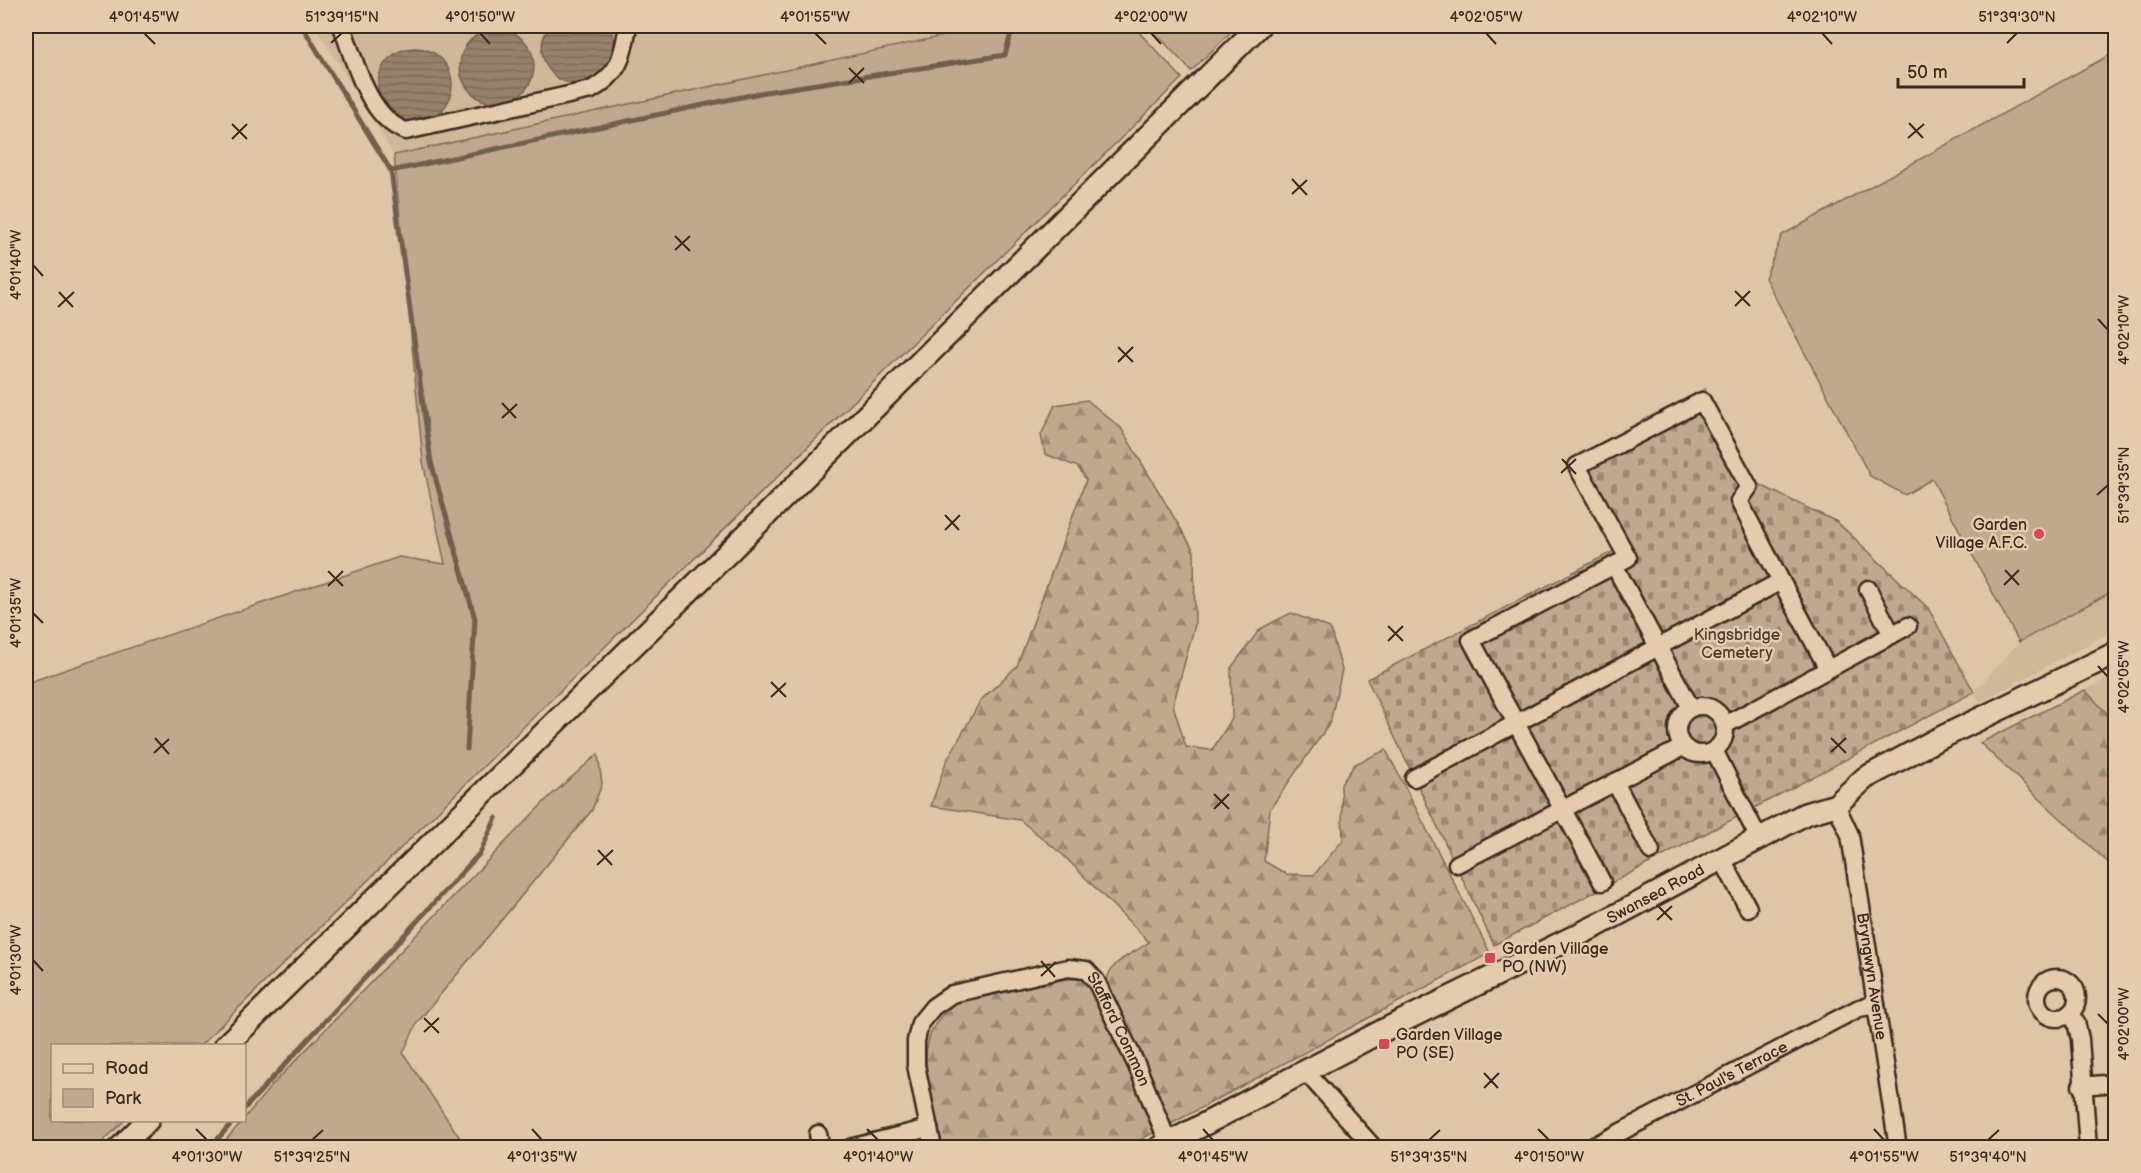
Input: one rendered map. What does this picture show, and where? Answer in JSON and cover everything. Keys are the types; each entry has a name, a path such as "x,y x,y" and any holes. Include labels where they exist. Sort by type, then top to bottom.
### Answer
{"main road":[{"path":"227,1044 715,566 1259,26"},
{"name":"Swansea Road","path":"1163,1145 1382,1031 1598,925 1758,837 1805,814 1836,805 1864,778 1932,742 2002,710 2115,653"},
{"path":"120,1148 146,1122"}],"street":[{"path":"342,26 377,109 389,123 406,131 591,90 609,79 620,63 628,26"},
{"path":"1602,882 1471,640 1628,558 1577,466 1702,401 1749,487 1739,501 1828,669"},
{"path":"1614,565 1691,708"},
{"path":"1414,778 1782,581"},
{"path":"1868,589 1892,635"},
{"path":"1725,725 1908,626"},
{"path":"1708,706 1722,717 1725,725 1723,739 1714,750 1700,754 1683,747 1677,733 1677,725 1681,716 1691,708 1708,706"},
{"path":"1456,864 1683,747"},
{"path":"1714,750 1758,837"},
{"path":"1615,782 1651,851"},
{"name":"Bryngwyn Avenue","path":"1836,805 1850,835 1898,1148"},
{"path":"1721,858 1748,908"},
{"name":"Stafford Common","path":"933,1148 916,1065 916,1041 920,1023 933,1007 952,994 1068,968 1086,970 1096,981 1137,1066 1163,1145"},
{"name":"St. Paul's Terrace","path":"1604,1145 1859,1008 1876,1005"},
{"path":"2070,1014 2079,1029 2081,1086 2088,1148"},
{"path":"1306,1072 1374,1148"},
{"path":"2081,1086 2115,1083"},
{"path":"850,1148 929,1128"}],"shaded area":[{"path":"315,26 962,26 962,32 394,155"},
{"path":"549,26 608,26 614,41 614,55 607,68 597,77 584,83 570,83 557,78 546,65 542,50 543,40"},
{"path":"497,29 511,32 523,40 531,52 534,66 531,80 523,92 511,100 497,103 483,100 471,92 463,80 460,66 463,52 471,40 483,32"},
{"path":"415,48 429,51 441,59 449,71 452,85 449,99 441,111 429,119 415,122 401,119 389,111 381,99 378,85 381,71 389,59 401,51"},
{"path":"2115,590 2115,630 1980,702 1974,692 2019,642"},
{"path":"2115,674 2115,722 2085,690"}],"green space":[{"path":"962,26 1133,26 1182,78 202,1044 51,1044 51,1122 123,1122 97,1147 26,1147 26,683 399,557 445,564 423,462 394,155 962,32"},
{"path":"1149,26 1237,26 1191,71"},
{"path":"2115,52 2115,590 2019,642 1932,479 1905,495 1870,476 1765,278 1782,235"},
{"name":"Kingsbridge Cemetery","path":"1705,389 1756,483 1837,522 1928,608 1974,692 1494,945 1367,679 1616,550 1567,466"},
{"path":"1087,400 1121,428 1194,551 1195,625 1173,705 1186,747 1212,750 1232,719 1231,668 1260,629 1291,613 1330,628 1342,670 1330,723 1270,809 1264,861 1286,874 1314,875 1343,840 1341,784 1355,764 1386,750 1490,953 1169,1125 1107,982 1108,975 1117,963 1149,942 1063,855 1020,820 931,806 946,762 981,700 1017,666 1086,480 1078,467 1045,454 1041,435 1055,405"},
{"path":"2085,690 2115,722 2115,869 1980,743"},
{"path":"598,754 602,784 592,810 417,1023 403,1053 466,1147 220,1147 241,1122 246,1122 246,1116 273,1084 547,799"},
{"path":"1066,979 1081,979 1092,985 1159,1130 1126,1147 943,1147 926,1067 927,1047 932,1030 943,1014 961,1001"}],"waterway":[{"path":"302,26 391,171 431,462 475,619 467,749"},
{"path":"391,171 765,92 1005,55 1013,26"},
{"path":"246,1107 480,853 496,818"},
{"path":"210,1148 232,1122"}],"place":[{"name":"Garden Village A.F.C.","path":"2039,534"},
{"name":"Garden Village PO (NW)","path":"1490,958"},
{"name":"Garden Village PO (SE)","path":"1384,1044"}]}
